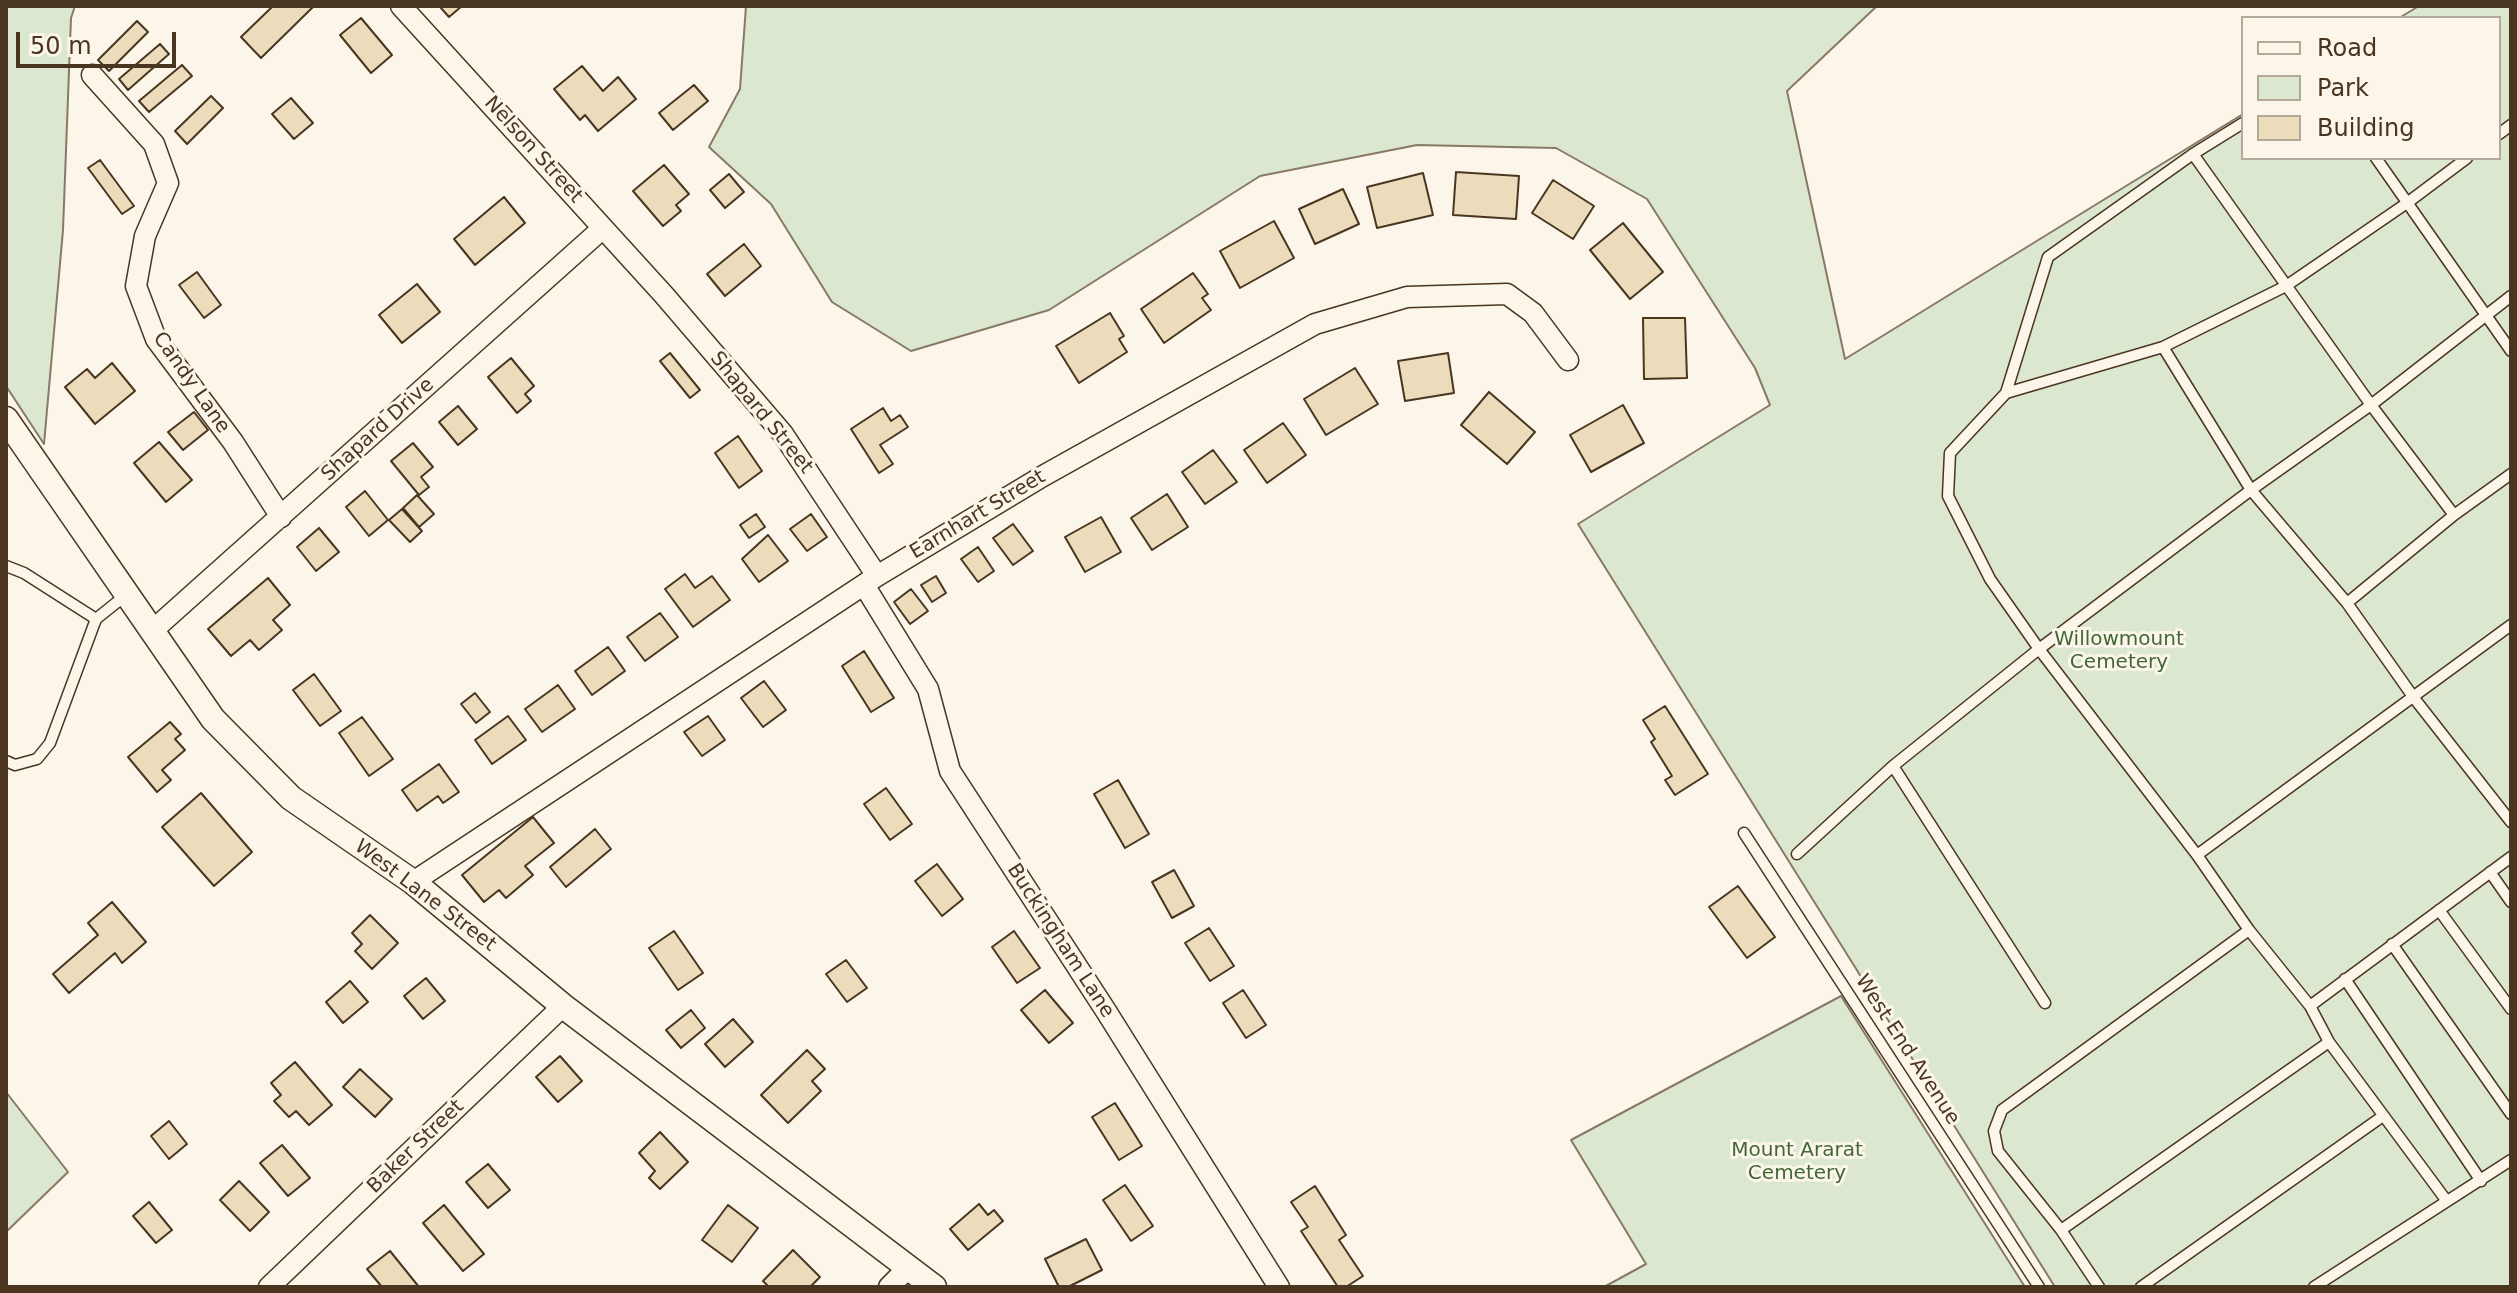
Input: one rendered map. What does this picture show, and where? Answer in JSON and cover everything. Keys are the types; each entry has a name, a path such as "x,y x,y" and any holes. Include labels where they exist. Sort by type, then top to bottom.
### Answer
{"street":[{"name":"Nelson Street","path":"401,6 664,295"},
{"name":"Candy Lane","path":"92,75 154,144 168,183 145,236 136,286 156,339 233,442 281,517"},
{"name":"Shapard Drive","path":"152,631 603,228"},
{"name":"Earnhart Street","path":"413,882 871,580 1043,476 1315,324 1407,297 1507,294 1533,313 1568,360"},
{"name":"Shapard Street","path":"664,295 783,434 871,580"},
{"name":"West Lane Street","path":"6,419 213,719 291,798 413,882 563,1006 934,1287"},
{"name":"Buckingham Lane","path":"871,580 928,689 950,771 1106,1011 1279,1287"},
{"name":"Baker Street","path":"269,1287 563,1006"},
{"path":"889,1287 908,1268"}],"lane":[{"path":"2241,124 2193,154 2048,257 2006,393 1950,453 1948,496 1990,579 2039,649 2197,855 2249,930 2310,1006 2329,1042 2446,1200"},
{"path":"2193,154 2371,405 2454,515"},
{"path":"2377,160 2511,351"},
{"path":"2006,393 2163,347 2286,286 2464,160"},
{"path":"1797,854 1893,766 2039,649 2251,490 2371,405 2511,296"},
{"path":"2163,347 2251,490 2347,603 2414,698 2511,822"},
{"path":"2347,603 2454,515 2511,474"},
{"path":"6,566 24,573 96,619"},
{"path":"6,761 15,765 37,759 50,743 96,619 126,595"},
{"path":"2197,855 2511,625"},
{"path":"1893,766 2045,1003"},
{"name":"West End Avenue","path":"1744,833 2039,1287"},
{"path":"2310,1006 2511,857"},
{"path":"2490,872 2511,902"},
{"path":"2439,910 2511,1009"},
{"path":"2099,1287 2061,1230 1998,1151 1994,1131 2002,1110 2249,930"},
{"path":"2392,944 2511,1114"},
{"path":"2345,979 2481,1181"},
{"path":"2061,1230 2329,1042"},
{"path":"2141,1287 2383,1116"},
{"path":"2314,1287 2511,1160"}],"green space":[{"path":"6,6 75,6 71,18 63,230 44,444 6,386"},
{"name":"Willowmount Cemetery","path":"746,6 1877,6 1787,91 1845,359 2241,115 2241,160 2501,160 2501,16 2402,16 2419,6 2511,6 2511,1287 2055,1287 1578,524 1770,405 1755,368 1647,199 1556,148 1417,145 1260,176 1049,310 911,351 832,302 771,204 709,147 740,89"},
{"name":"Mount Ararat Cemetery","path":"1841,996 2025,1287 1604,1287 1646,1264 1571,1140"},
{"path":"6,1092 68,1172 6,1232"}],"building":[{"path":"273,6 314,6 261,58 241,37"},
{"path":"462,6 449,17 441,8"},
{"path":"361,18 392,55 371,73 340,35"},
{"path":"137,21 148,32 109,71 98,60"},
{"path":"160,44 169,54 128,90 119,79"},
{"path":"182,65 192,76 149,112 139,101"},
{"path":"582,66 603,91 618,77 636,99 598,131 585,115 580,120 554,89"},
{"path":"694,85 708,101 673,130 659,113"},
{"path":"211,96 223,108 187,144 175,131"},
{"path":"291,98 313,123 294,139 272,114"},
{"path":"100,160 134,206 122,214 88,168"},
{"path":"664,165 689,194 676,205 681,211 663,226 633,191"},
{"path":"1456,172 1519,176 1516,219 1453,215"},
{"path":"1423,173 1433,215 1377,228 1367,187"},
{"path":"729,174 744,192 725,208 710,190"},
{"path":"1553,180 1594,206 1573,239 1532,213"},
{"path":"1343,189 1359,224 1315,244 1299,209"},
{"path":"504,197 525,223 475,265 454,239"},
{"path":"1274,221 1294,258 1240,288 1220,251"},
{"path":"1623,223 1663,272 1630,299 1590,250"},
{"path":"744,244 761,266 725,296 707,274"},
{"path":"197,272 221,305 204,318 179,285"},
{"path":"1193,273 1208,294 1202,298 1211,310 1164,343 1141,309"},
{"path":"417,284 440,312 402,343 379,315"},
{"path":"1110,313 1124,336 1119,339 1127,352 1079,383 1056,346"},
{"path":"1643,318 1685,318 1687,378 1644,379"},
{"path":"670,353 700,390 690,398 660,361"},
{"path":"1448,353 1454,393 1405,401 1398,361"},
{"path":"511,358 534,386 525,394 531,401 517,413 488,377"},
{"path":"112,363 135,391 95,424 65,387 87,369 95,378"},
{"path":"1355,368 1378,404 1326,435 1304,399"},
{"path":"1489,392 1535,432 1507,464 1461,425"},
{"path":"1623,405 1644,443 1591,472 1570,435"},
{"path":"458,406 477,429 458,445 439,422"},
{"path":"883,408 891,421 900,415 908,427 880,445 893,464 879,473 851,429"},
{"path":"194,412 208,430 183,450 168,432"},
{"path":"1283,423 1306,455 1267,483 1244,450"},
{"path":"738,436 762,471 739,488 715,453"},
{"path":"159,442 192,480 166,502 134,463"},
{"path":"413,443 433,467 421,477 429,487 419,495 391,461"},
{"path":"1213,450 1237,482 1205,504 1182,472"},
{"path":"365,491 388,520 369,536 346,507"},
{"path":"1167,494 1188,527 1152,550 1131,518"},
{"path":"417,495 434,514 419,527 403,508"},
{"path":"402,509 422,531 410,542 389,520"},
{"path":"756,514 765,527 749,538 740,525"},
{"path":"811,514 827,537 807,551 790,529"},
{"path":"1101,517 1121,552 1085,572 1065,537"},
{"path":"1013,524 1033,551 1013,565 993,538"},
{"path":"319,528 339,552 316,571 297,547"},
{"path":"768,535 788,561 759,582 742,559"},
{"path":"978,547 994,571 978,582 961,559"},
{"path":"685,574 695,588 712,576 730,600 693,627 665,589"},
{"path":"936,576 946,593 932,602 921,585"},
{"path":"268,578 290,605 273,620 282,630 259,650 250,640 231,656 208,629"},
{"path":"911,589 928,611 910,624 894,602"},
{"path":"660,613 678,637 645,661 627,637"},
{"path":"608,647 625,671 592,695 575,671"},
{"path":"864,651 894,698 871,712 842,666"},
{"path":"314,674 341,711 320,726 293,690"},
{"path":"764,681 786,710 763,727 741,698"},
{"path":"558,685 575,709 542,732 525,709"},
{"path":"475,693 490,712 476,723 461,704"},
{"path":"1665,706 1708,774 1675,795 1665,780 1672,776 1651,742 1655,739 1643,720"},
{"path":"508,716 526,740 492,764 475,740"},
{"path":"708,716 725,740 702,756 684,732"},
{"path":"362,717 393,759 369,776 339,733"},
{"path":"170,722 181,734 175,739 185,750 162,770 171,780 157,792 128,757"},
{"path":"439,764 459,792 443,803 438,796 417,811 402,790"},
{"path":"1118,780 1149,834 1125,848 1094,794"},
{"path":"886,788 912,824 890,840 864,804"},
{"path":"201,793 252,852 214,886 162,827"},
{"path":"533,817 554,843 525,866 533,875 506,898 499,890 484,902 462,875"},
{"path":"595,829 611,849 566,887 550,867"},
{"path":"937,864 963,899 942,916 915,881"},
{"path":"1174,870 1194,906 1172,918 1152,882"},
{"path":"1738,886 1775,937 1747,958 1709,907"},
{"path":"112,902 146,942 122,963 115,953 69,993 53,974 98,935 88,923"},
{"path":"370,915 398,943 372,969 355,951 362,944 352,933"},
{"path":"1209,928 1234,966 1210,981 1185,943"},
{"path":"674,931 703,973 678,990 649,948"},
{"path":"1014,931 1040,968 1017,983 992,947"},
{"path":"846,960 867,988 847,1002 826,974"},
{"path":"426,978 445,1001 423,1019 404,996"},
{"path":"350,981 368,1002 343,1023 326,1002"},
{"path":"1045,990 1073,1023 1049,1043 1021,1010"},
{"path":"1243,990 1266,1025 1246,1038 1223,1003"},
{"path":"691,1010 705,1028 681,1048 666,1030"},
{"path":"733,1019 753,1042 725,1067 705,1044"},
{"path":"807,1050 825,1069 812,1081 821,1091 788,1123 761,1095"},
{"path":"560,1056 582,1081 558,1102 536,1077"},
{"path":"295,1062 332,1105 309,1125 296,1111 289,1117 274,1101 281,1095 271,1083"},
{"path":"360,1069 392,1099 375,1117 343,1087"},
{"path":"1115,1103 1142,1146 1119,1160 1092,1117"},
{"path":"169,1121 187,1144 169,1159 151,1136"},
{"path":"660,1132 688,1162 660,1189 649,1178 655,1171 639,1153"},
{"path":"282,1145 310,1178 288,1196 260,1163"},
{"path":"488,1164 510,1190 488,1208 466,1182"},
{"path":"239,1181 269,1212 250,1231 220,1200"},
{"path":"1125,1185 1153,1226 1131,1241 1103,1200"},
{"path":"1315,1186 1346,1235 1339,1240 1363,1276 1346,1287 1338,1287 1301,1231 1308,1227 1291,1202"},
{"path":"149,1202 172,1230 156,1243 133,1216"},
{"path":"979,1204 988,1215 994,1210 1003,1221 968,1250 950,1229"},
{"path":"444,1205 484,1254 463,1271 423,1223"},
{"path":"728,1205 758,1228 732,1262 702,1240"},
{"path":"1086,1239 1102,1270 1068,1287 1059,1287 1045,1259"},
{"path":"793,1250 820,1277 810,1287 769,1287 763,1281"},
{"path":"390,1251 419,1287 382,1287 367,1269"}]}
